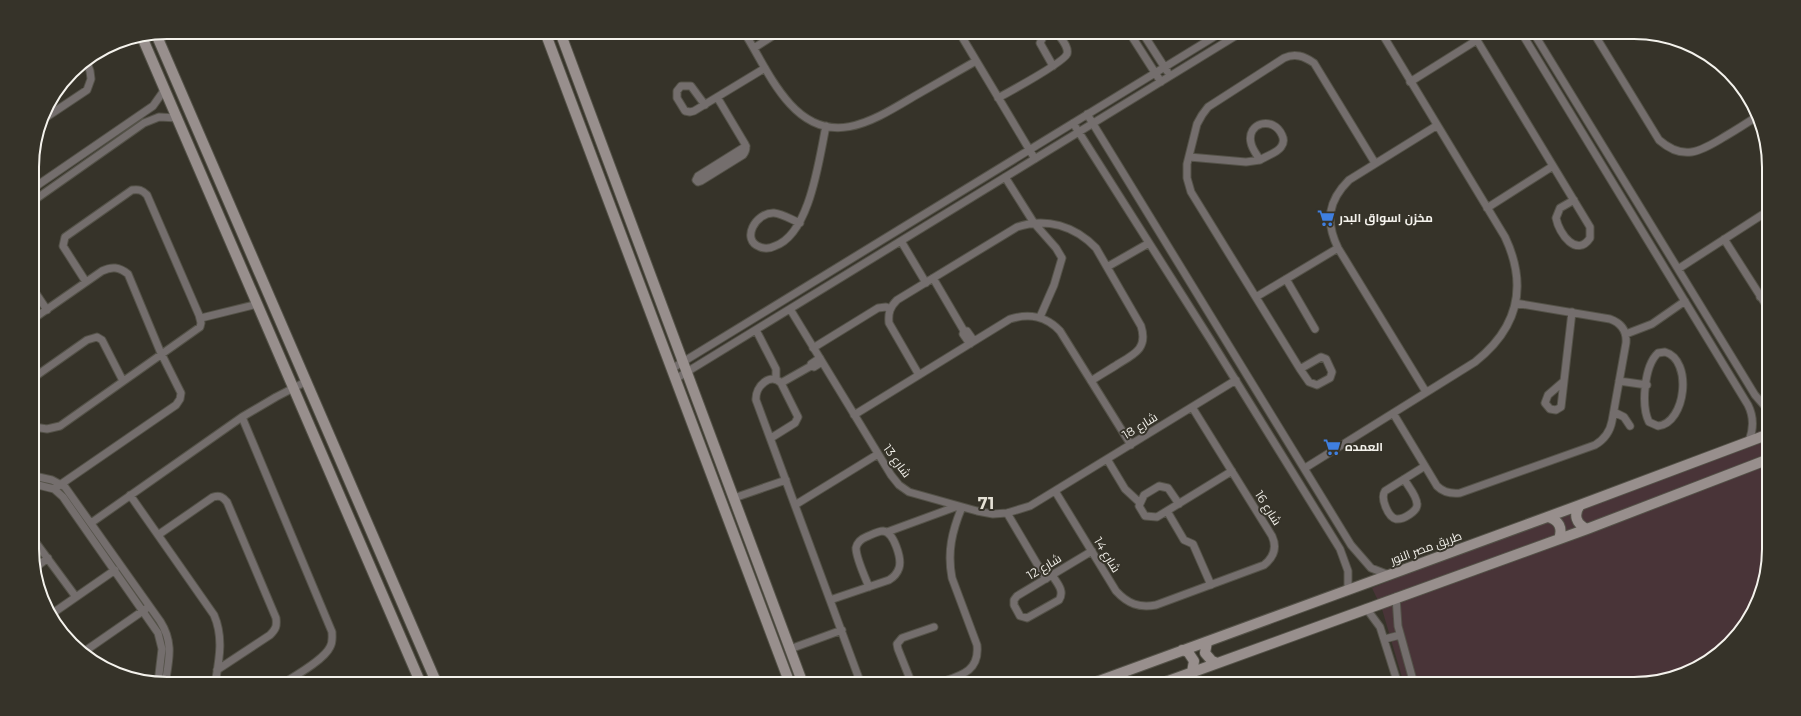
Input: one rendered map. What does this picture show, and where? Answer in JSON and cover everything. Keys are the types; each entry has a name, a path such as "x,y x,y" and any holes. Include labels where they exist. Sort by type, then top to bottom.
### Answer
{"street":[{"path":"548,39 677,378 787,677"},
{"path":"563,39 800,677"},
{"path":"748,39 765,68 797,111 815,122 826,126 847,127 868,122 976,61"},
{"path":"754,48 768,39"},
{"path":"964,39 1035,159"},
{"path":"1042,39 1040,43 1052,66"},
{"path":"998,98 1063,59 1067,52 1061,39"},
{"path":"1134,39 1161,82"},
{"path":"1146,39 1170,76"},
{"path":"673,368 1210,39"},
{"path":"677,378 1231,39"},
{"path":"1305,468 1476,362 1488,352 1506,330 1515,303 1517,286 1516,269 1512,252 1505,237 1436,126 1385,39"},
{"path":"1525,39 1732,378 1751,412 1753,427 1749,441"},
{"path":"1537,39 1755,395 1762,403"},
{"path":"1597,39 1659,140 1669,148 1682,152 1701,151 1752,119"},
{"path":"158,40 434,677"},
{"path":"1410,82 1477,40 1574,200 1590,227 1591,232 1588,242 1578,246 1569,242 1556,218 1560,208 1574,200"},
{"path":"144,41 418,677"},
{"path":"1300,369 1321,356 1326,359 1332,372 1330,378 1315,385 1309,382 1300,369 1191,192 1187,178 1189,157 1197,124 1208,107 1284,58 1298,55 1314,63 1375,163"},
{"path":"50,114 87,90 91,79 88,66"},
{"path":"705,105 765,68"},
{"path":"39,184 147,110 158,101 165,89"},
{"path":"717,97 746,146 743,155 701,181 698,182 696,180 698,176 746,146"},
{"path":"147,110 153,119"},
{"path":"1087,114 1274,417 1354,550 1371,568 1389,575"},
{"path":"39,196 144,123 153,119 168,116 178,118"},
{"path":"1073,123 1236,380 1344,557 1348,570 1348,590"},
{"path":"1189,157 1246,162 1260,160 1280,149 1283,143 1283,137 1279,129 1271,124 1266,123 1258,126 1252,133 1250,142 1260,160"},
{"path":"800,223 781,215 771,213 757,220 751,229 751,235 756,244 760,247 772,247 788,238 800,223 807,208 826,126"},
{"path":"1426,392 1338,248 1333,237 1330,224 1330,211 1334,199 1348,180 1436,126"},
{"path":"1487,208 1553,166"},
{"path":"1005,177 1034,223 1056,248 1062,258 1054,285 1040,317"},
{"path":"1617,190 1627,186"},
{"path":"39,428 47,429 60,426 161,353 200,327 200,318 147,195 138,189 132,190 65,237 63,246 86,282"},
{"path":"1678,269 1762,214"},
{"path":"918,376 891,329 888,316 890,309 897,300 1017,227 1034,223 1060,225 1081,235 1096,248 1141,326 1143,338 1140,349 1136,354 1091,381"},
{"path":"1724,239 1762,300"},
{"path":"900,241 926,283"},
{"path":"1107,267 1149,243"},
{"path":"1256,297 1338,248"},
{"path":"39,315 108,268 116,267 122,270 128,274 161,353 181,393 180,399 176,405 54,489"},
{"path":"933,278 964,331 967,331 972,343"},
{"path":"1286,279 1315,329"},
{"path":"39,298 47,310"},
{"path":"1626,334 1652,324 1685,301"},
{"path":"1393,413 1440,488 1447,492 1460,493 1595,445 1608,432 1614,412 1626,343 1626,334 1622,326 1614,320 1515,303"},
{"path":"200,318 258,304"},
{"path":"814,348 878,308 890,309"},
{"name":"شارع 13","path":"790,309 894,480 904,489 916,494 993,514 1007,514 1025,509 1055,491"},
{"path":"1563,382 1572,312"},
{"path":"854,415 1010,319 1030,315 1047,320 1060,331 1131,445"},
{"path":"756,330 776,369 779,381 797,412 798,419 795,423 771,438"},
{"path":"1210,339 1221,333"},
{"path":"39,374 87,340 97,337 102,340 122,381"},
{"path":"1661,352 1673,355 1681,372 1682,395 1680,403 1673,416 1662,426 1652,424 1647,418 1644,403 1647,385 1650,364 1654,356 1661,352"},
{"path":"821,360 779,381 770,380 760,385 756,392 756,400 859,677"},
{"path":"1732,378 1741,372"},
{"name":"شارع 18","path":"1055,491 1236,380"},
{"path":"91,523 242,417 307,381"},
{"path":"1619,381 1647,385"},
{"path":"303,409 316,403"},
{"name":"شارع 16","path":"1156,605 1264,565 1272,557 1274,552 1274,541 1272,536 1192,407"},
{"path":"1614,412 1624,417 1630,426"},
{"path":"242,417 332,632 330,649 324,655 292,677"},
{"path":"1262,424 1274,417"},
{"name":"طريق مصر النور","path":"1110,677 1548,517 1762,436"},
{"path":"795,505 878,454"},
{"path":"1107,459 1125,489 1140,502"},
{"path":"1179,677 1587,529 1762,463"},
{"path":"1404,479 1417,501 1417,508 1402,518 1396,519 1391,515 1384,502 1383,495 1386,491 1404,479 1425,466"},
{"path":"1179,504 1170,490 1162,486 1156,487 1144,495 1140,502 1140,510 1149,517 1156,517 1179,504 1232,471"},
{"path":"39,477 61,484 69,492 150,606 165,630 168,639 169,658 166,677"},
{"path":"734,498 786,480"},
{"path":"39,485 54,489 63,497 158,633 161,641 162,658 159,677"},
{"name":"شارع 14","path":"1055,491 1116,591 1122,598 1138,606 1156,605"},
{"path":"130,495 216,620 221,640 216,677"},
{"path":"158,535 213,497 218,495 227,502 276,618 277,625 276,630 270,635 217,670"},
{"path":"1580,505 1577,509 1576,519 1579,524 1587,529"},
{"path":"869,587 857,554 857,545 862,538 880,531 887,532 960,506"},
{"path":"956,677 965,674 977,658 977,645 952,578 950,567 952,535 960,506"},
{"path":"1167,511 1184,540 1193,544 1211,585"},
{"path":"1007,514 1049,577"},
{"path":"1548,517 1557,521 1560,525 1561,529 1559,539"},
{"path":"830,600 894,577 899,568 899,558 892,537 887,532"},
{"path":"39,546 76,597"},
{"name":"شارع 12","path":"1049,577 1061,591 1062,596 1059,600 1024,618 1018,615 1014,605 1014,600 1018,596 1049,577 1092,551"},
{"path":"40,564 48,558"},
{"path":"55,611 115,570"},
{"path":"1396,597 1400,635 1412,677"},
{"path":"88,649 150,606"},
{"path":"1366,608 1376,620 1385,639 1396,677"},
{"path":"909,677 897,644 902,638 934,627"},
{"path":"790,649 842,630"},
{"path":"1385,639 1400,635"},
{"path":"1207,642 1205,647 1207,658 1217,663"},
{"path":"1182,650 1188,652 1194,661 1192,672"}],"shaded area":[{"path":"1762,430 1762,549 1758,582 1749,606 1725,640 1698,660 1683,667 1659,675 1643,677 1402,677 1382,609 1372,588"}],"place":[{"name":"مخزن اسواق البدر","path":"1326,218"},
{"name":"العمده","path":"1332,447"}],"district":[{"name":"71","path":"986,503"}]}
